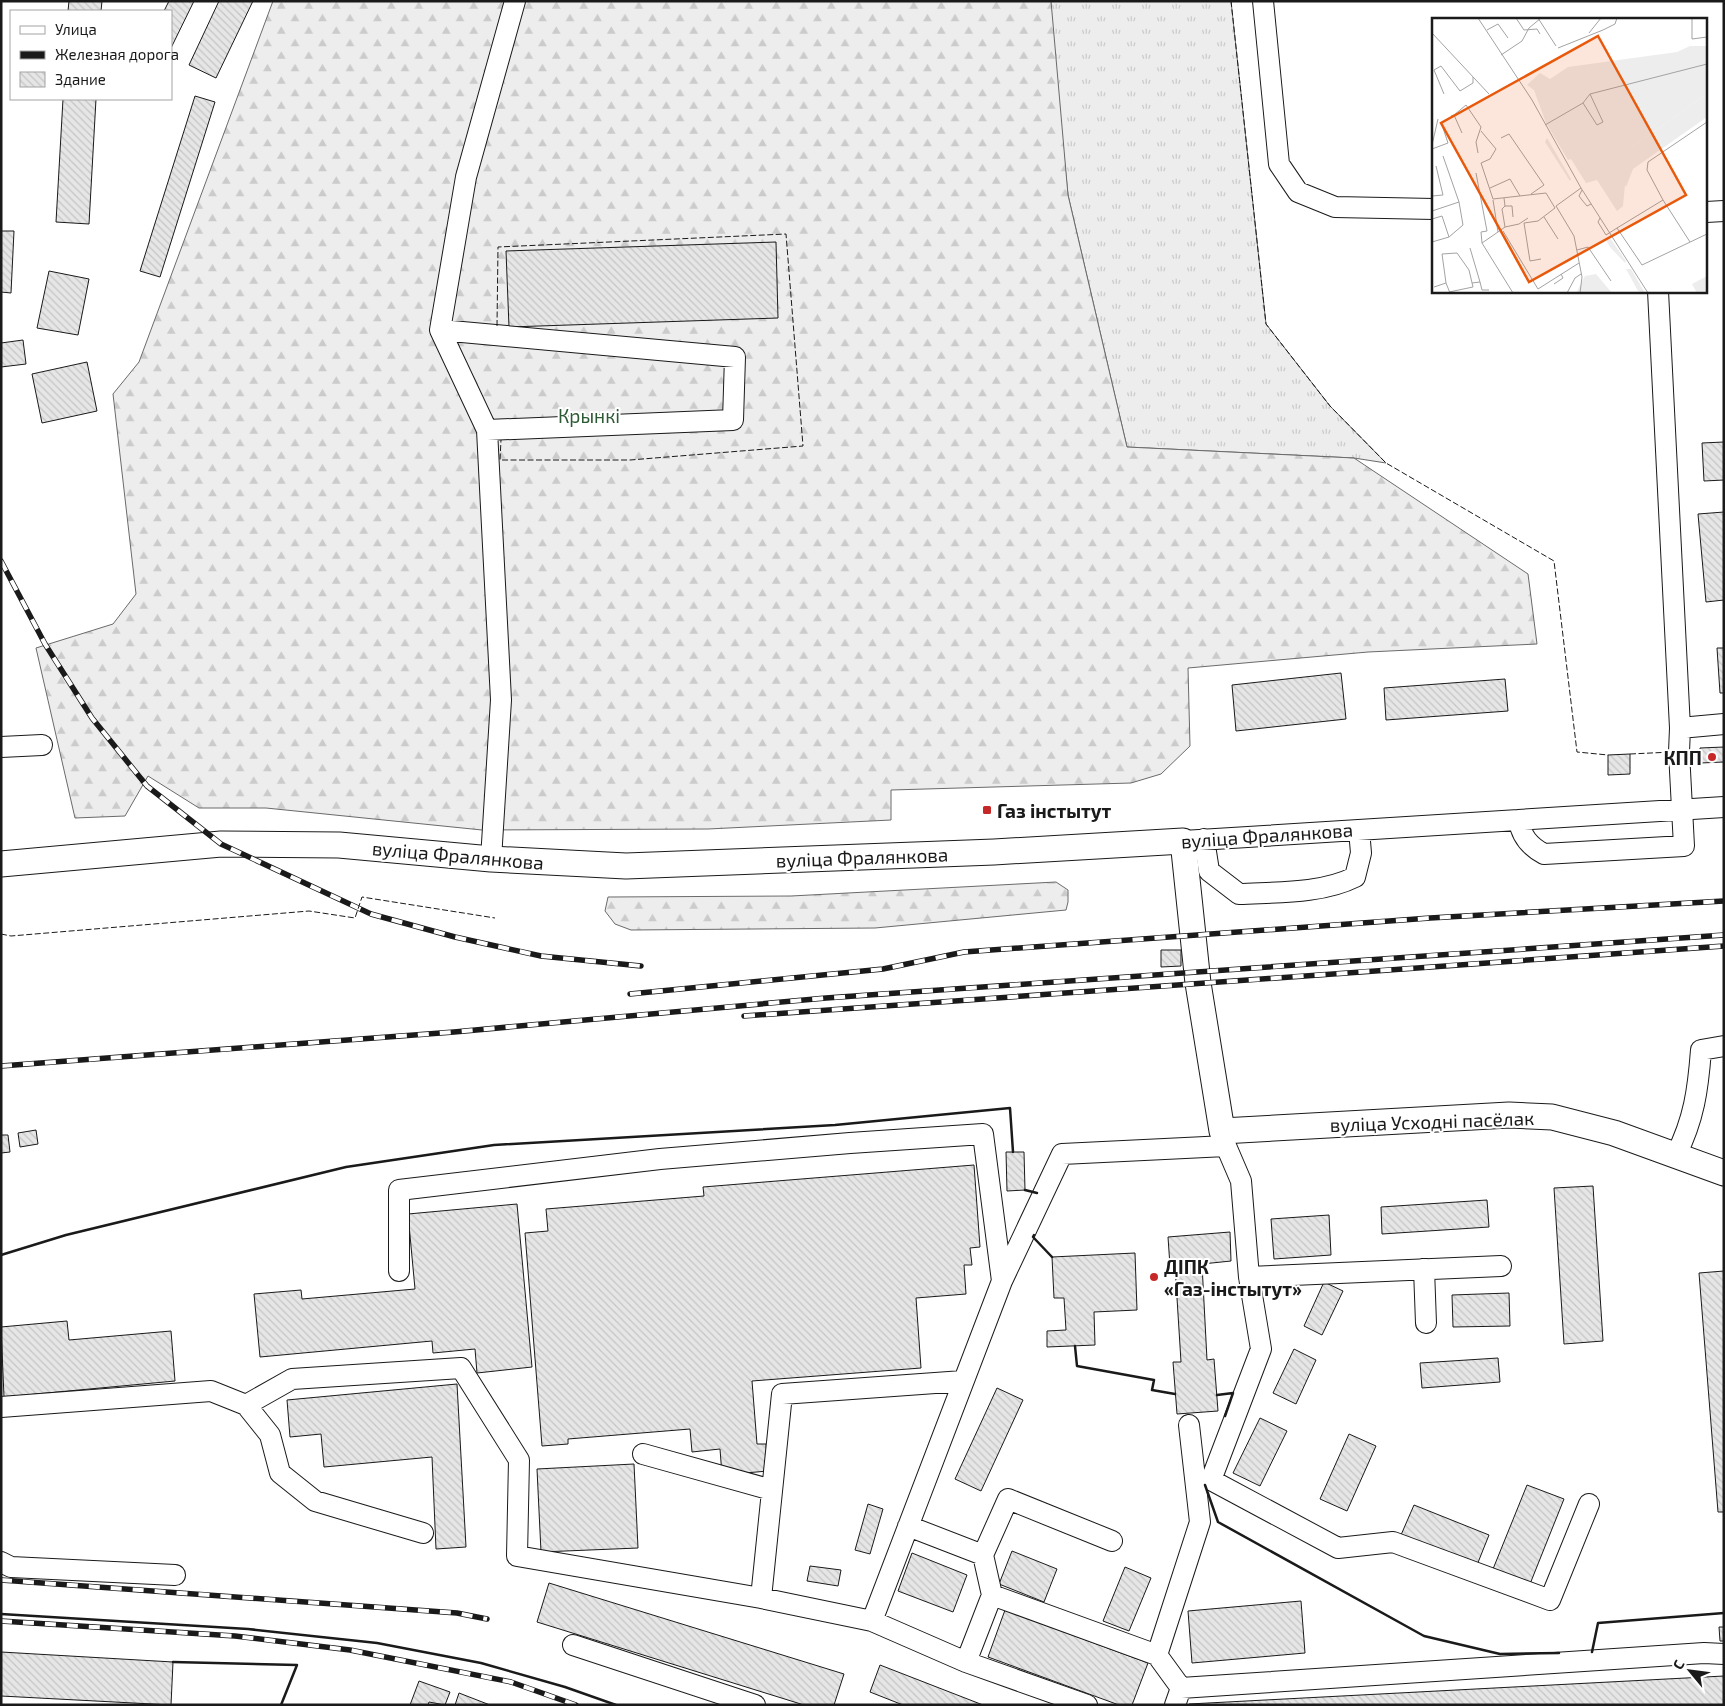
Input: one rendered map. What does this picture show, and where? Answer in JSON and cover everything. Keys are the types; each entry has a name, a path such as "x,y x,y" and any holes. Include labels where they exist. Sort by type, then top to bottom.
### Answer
{"main road":[{"name":"вуліца Фралянкова","path":"1,864 221,844 338,845 491,860 626,866 994,852 1194,840"},
{"path":"1194,840 1198,983 1224,1138"},
{"name":"вуліца Усходні пасёлак","path":"1224,1138 1509,1115 1552,1117 1614,1133 1724,1173"}],"street":[{"path":"491,860 501,700 487,430 440,330 466,177 515,1"},
{"path":"1263,1 1279,164 1298,192 1335,207 1432,209"},
{"path":"1708,212 1724,211"},
{"path":"1519,820 1521,833 1534,848 1544,854 1684,846 1684,810 1679,752 1680,728 1658,292"},
{"path":"440,330 735,357 733,420 487,430"},
{"path":"1680,728 1724,724"},
{"path":"1,747 42,745"},
{"name":"вуліца Фралянкова","path":"1194,840 1724,807"},
{"path":"1194,840 1209,871 1239,894 1278,892 1341,884 1355,877 1361,853 1359,830"},
{"path":"1676,1154 1688,1131 1695,1109 1701,1050 1724,1046"},
{"path":"399,1272 399,1190 660,1159 983,1134 1002,1281"},
{"path":"872,1622 1002,1281 1062,1154 1224,1138 1241,1181 1249,1277 1261,1349 1211,1480 1338,1548 1393,1542 1550,1600 1589,1504"},
{"path":"1249,1277 1500,1266"},
{"path":"1424,1269 1426,1323"},
{"path":"246,1405 292,1379 461,1368 519,1460 517,1556 761,1598 872,1622 966,1662 1086,1705"},
{"path":"761,1598 782,1394 964,1381"},
{"path":"1,1407 211,1391 246,1405 270,1435 280,1473 316,1501 423,1533"},
{"path":"1157,1655 1200,1522 1189,1425"},
{"path":"643,1454 772,1490"},
{"path":"966,1662 992,1595 983,1555 1008,1499 1112,1541"},
{"path":"908,1526 983,1555"},
{"path":"1,1562 11,1567 174,1576"},
{"path":"992,1595 1157,1655 1178,1697 1704,1653 1724,1654"},
{"path":"573,1645 755,1705"}],"green space":[{"name":"Крынкі","path":"273,1 1051,1 1068,195 1127,447 1354,458 1528,574 1537,644 1368,652 1188,668 1190,746 1161,774 1131,783 891,790 891,820 708,829 482,830 266,808 199,808 148,776 125,816 75,818 36,648 113,624 136,594 113,394 139,362"},
{"path":"1048,1 1231,1 1266,324 1330,406 1386,463 1354,458 1127,447 1068,195"},
{"path":"1056,882 1068,890 1066,910 875,928 631,930 615,924 605,911 608,897 791,896"}],"building":[{"path":"69,1 102,1 101,10 68,10"},
{"path":"169,1 194,1 172,46 172,10 164,10"},
{"path":"219,1 253,1 216,78 189,65"},
{"path":"195,96 215,102 160,277 140,271"},
{"path":"63,100 96,100 89,224 56,222"},
{"path":"1,231 14,231 11,293 1,292"},
{"path":"776,242 778,318 509,327 506,251"},
{"path":"49,271 89,279 78,335 37,328"},
{"path":"23,340 26,364 1,367 1,343"},
{"path":"87,362 97,411 42,423 32,374"},
{"path":"1724,442 1724,480 1704,481 1702,443"},
{"path":"1724,512 1724,600 1706,602 1698,514"},
{"path":"1717,648 1724,648 1724,693 1720,693"},
{"path":"1341,673 1346,719 1236,731 1232,685"},
{"path":"1505,679 1508,711 1386,720 1384,688"},
{"name":"КПП","path":"1724,747 1724,762 1700,763 1700,748"},
{"path":"1630,754 1630,774 1608,775 1608,755"},
{"path":"1161,950 1181,950 1181,966 1161,967"},
{"path":"36,1130 38,1144 20,1147 18,1133"},
{"path":"1,1135 8,1135 10,1152 1,1153"},
{"path":"1006,1152 1024,1152 1025,1190 1007,1191"},
{"path":"974,1165 980,1247 970,1248 972,1265 964,1265 966,1294 916,1298 921,1368 752,1381 757,1444 766,1444 768,1471 722,1475 720,1449 692,1452 690,1429 568,1439 568,1444 542,1446 525,1233 548,1231 546,1209 704,1196 703,1187"},
{"path":"1593,1186 1603,1341 1564,1344 1554,1188"},
{"path":"1487,1200 1489,1227 1382,1234 1381,1207"},
{"path":"517,1204 532,1367 477,1373 475,1349 433,1353 432,1341 260,1357 254,1294 301,1290 302,1299 415,1289 408,1214"},
{"path":"1329,1215 1331,1255 1274,1259 1271,1219"},
{"path":"1230,1232 1231,1261 1202,1264 1207,1360 1214,1359 1218,1411 1177,1414 1173,1362 1181,1362 1175,1266 1170,1266 1168,1237"},
{"path":"1135,1253 1137,1310 1094,1312 1095,1345 1047,1347 1047,1331 1066,1330 1064,1298 1054,1298 1052,1257"},
{"path":"1724,1271 1724,1512 1718,1512 1699,1273"},
{"path":"1324,1282 1343,1291 1322,1335 1304,1326"},
{"path":"1509,1293 1510,1326 1453,1327 1452,1295"},
{"path":"67,1321 69,1340 171,1331 175,1381 4,1397 1,1327"},
{"path":"1294,1349 1316,1360 1296,1404 1273,1393"},
{"path":"1498,1358 1500,1382 1422,1388 1420,1363"},
{"path":"457,1384 466,1547 436,1549 432,1457 324,1467 321,1434 290,1437 287,1400"},
{"path":"997,1388 1023,1400 981,1491 955,1479"},
{"path":"1260,1418 1287,1431 1260,1486 1233,1473"},
{"path":"1349,1434 1376,1446 1347,1511 1320,1499"},
{"path":"634,1464 638,1548 541,1552 537,1469"},
{"path":"1527,1485 1564,1499 1530,1584 1493,1569"},
{"path":"868,1504 883,1509 870,1554 855,1550"},
{"path":"1414,1505 1489,1535 1477,1565 1401,1535"},
{"path":"1012,1551 1057,1569 1044,1602 999,1584"},
{"path":"912,1553 967,1575 953,1612 898,1591"},
{"path":"810,1566 841,1570 838,1586 807,1581"},
{"path":"1125,1567 1151,1578 1129,1631 1103,1621"},
{"path":"549,1583 844,1674 834,1705 804,1705 537,1622"},
{"path":"1301,1601 1305,1653 1192,1663 1188,1611"},
{"path":"1005,1610 1148,1663 1132,1705 1119,1705 988,1657"},
{"path":"1719,1627 1724,1627 1724,1641 1720,1641"},
{"path":"1,1652 173,1662 171,1705 1,1696"},
{"path":"880,1665 983,1705 903,1705 870,1692"},
{"path":"1724,1676 1724,1705 1189,1705 1189,1704"},
{"path":"419,1681 450,1692 445,1705 429,1702 428,1705 410,1705"},
{"path":"459,1693 490,1705 455,1705"}],"railway":[{"path":"1,561 45,644 92,718 147,786 221,844 371,914 455,937 541,956 641,966"},
{"path":"630,994 883,969 964,952 1430,918 1724,901"},
{"path":"1,1066 454,1032 826,998 1724,935"},
{"path":"744,1016 1724,946"},
{"path":"1,1580 457,1613 487,1619"},
{"path":"1,1621 235,1636 350,1650 511,1682 576,1705"}],"fence":[{"path":"1231,1 1266,324 1330,406 1386,463 1554,561 1577,752 1608,755"},
{"path":"497,326 498,247 786,234 803,446 630,460 500,460 501,440"},
{"path":"1685,752 1700,751"},
{"path":"1630,754 1672,752"},
{"path":"1,934 11,936 309,911 355,918 362,897 495,918"}],"wall":[{"path":"1,1255 66,1235 346,1167 494,1145 835,1125 1010,1108 1013,1152"},
{"path":"1025,1190 1037,1193"},
{"path":"1034,1235 1033,1237 1052,1257"},
{"path":"1075,1346 1077,1366 1154,1380 1152,1390 1175,1394"},
{"path":"1217,1395 1233,1393 1225,1416"},
{"path":"1205,1485 1218,1522 1424,1636 1500,1654 1559,1653"},
{"path":"1592,1652 1598,1623 1724,1613"},
{"path":"1,1614 248,1629 377,1643 481,1663 565,1687 616,1705"},
{"path":"173,1662 297,1665 281,1705"}],"place":[{"name":"КПП","path":"1712,757"},
{"name":"Газ інстытут","path":"987,810"},
{"name":"ДІПК «Газ-інстытут»","path":"1154,1277"}]}
